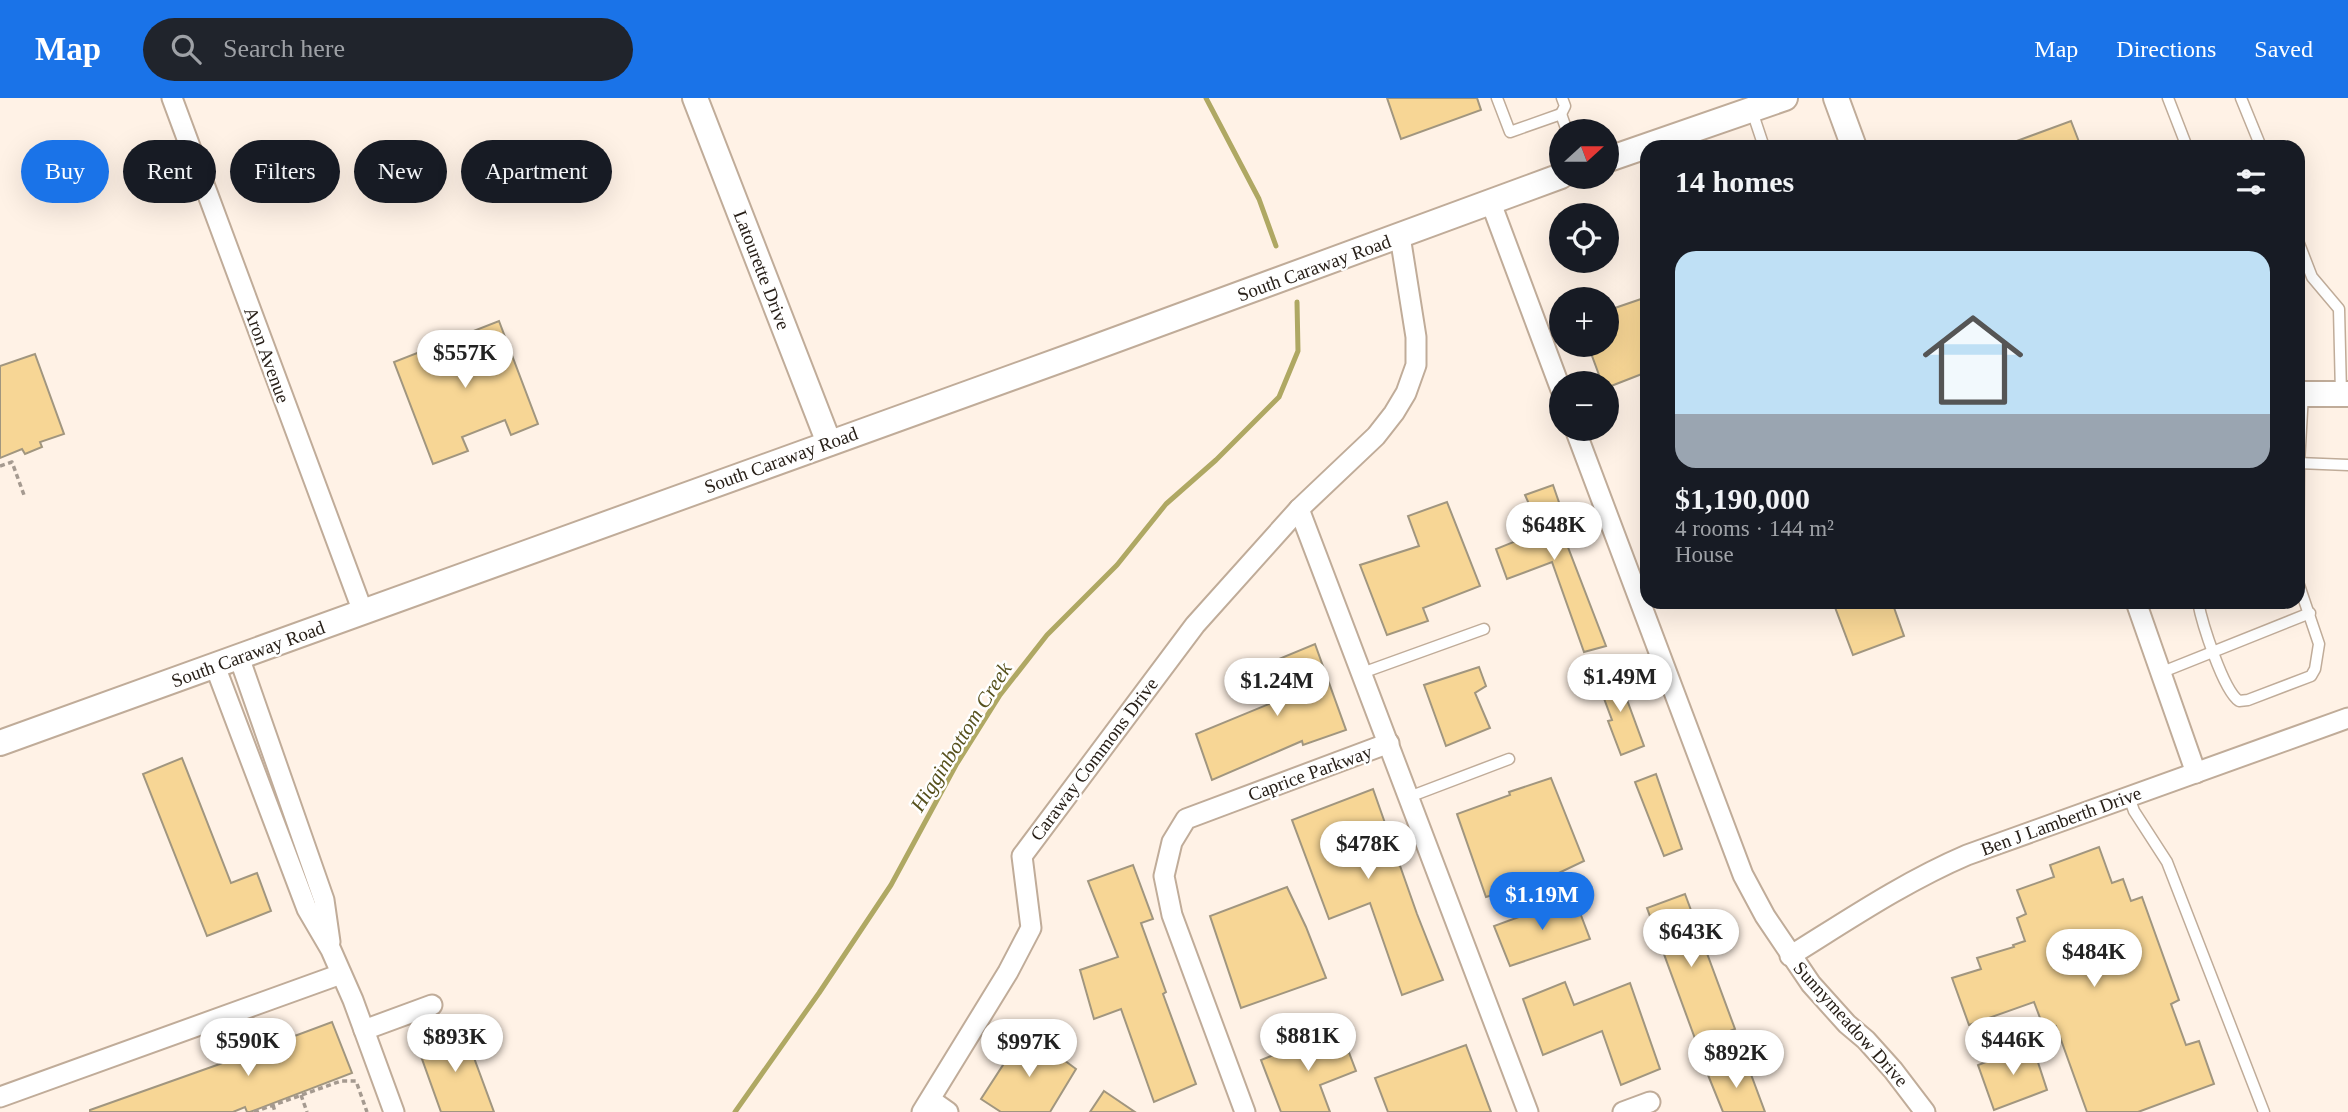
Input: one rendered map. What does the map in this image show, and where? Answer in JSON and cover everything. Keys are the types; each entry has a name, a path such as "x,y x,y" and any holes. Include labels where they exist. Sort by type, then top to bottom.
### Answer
{"street":[{"name":"Aron Avenue","path":"172,98 363,612"},
{"name":"Latourette Drive","path":"695,98 829,443"},
{"path":"1678,140 1751,109 1785,98"},
{"path":"1836,98 1851,140"},
{"path":"1619,157 1640,151"},
{"name":"South Caraway Road","path":"0,743 1549,181"},
{"path":"1491,203 1554,371"},
{"path":"1299,509 1376,436 1394,413 1412,378 1416,365 1416,337 1400,236"},
{"path":"2305,394 2344,394"},
{"name":"Sunnymeadow Drive","path":"1580,441 1640,602"},
{"name":"Caprice Parkway","path":"1245,1112 1172,915 1164,876 1172,842 1186,819 1389,743 1299,509"},
{"name":"Caraway Commons Drive","path":"926,1106 1008,972 1031,928 1022,856 1195,625 1299,509"},
{"name":"Sunnymeadow Drive","path":"1643,609 1743,875 1765,916 1811,984 1894,1070 1925,1112"},
{"path":"2138,609 2196,773"},
{"path":"239,657 324,900 331,950"},
{"path":"215,666 307,909 331,950 394,1112"},
{"name":"Ben J Lamberth Drive","path":"1790,956 1925,873 1967,855 2348,718"},
{"path":"1389,743 1528,1112"},
{"path":"0,1097 341,974"},
{"path":"364,1030 432,1005"},
{"path":"1623,1112 1650,1102"},
{"path":"926,1106 948,1112"}],"lane":[{"path":"1497,98 1510,132 1561,114 1565,106 1562,98"},
{"path":"2168,98 2184,140"},
{"path":"2241,98 2258,140"},
{"path":"1751,109 1762,140"},
{"path":"1561,114 1563,119"},
{"path":"2305,259 2312,277 2343,307 2344,394"},
{"path":"2305,463 2348,465"},
{"path":"2200,609 2222,678 2232,696 2239,701 2311,676 2315,669 2319,644 2305,600"},
{"path":"2160,673 2310,612"},
{"path":"1362,673 1484,629"},
{"path":"1409,797 1509,759"},
{"path":"2129,797 2134,811 2167,862 2264,1112"}],"path":[{"path":"0,466 12,462 24,495"},
{"path":"255,1112 341,1081 356,1081 367,1112"},
{"path":"301,1095 307,1112"},
{"path":"273,1105 275,1112"}],"building":[{"path":"1387,98 1477,98 1481,110 1401,139"},
{"path":"2071,121 2078,140 2020,140"},
{"path":"1640,299 1640,375 1619,383 1619,371 1598,371 1592,357 1619,357 1619,307"},
{"path":"499,321 538,424 511,435 505,420 462,437 468,451 433,464 394,362"},
{"path":"35,354 64,434 40,442 42,447 25,454 22,449 0,458 0,366"},
{"path":"1553,485 1572,540 1566,542 1606,646 1584,652 1552,562 1507,579 1496,549 1541,531 1525,495"},
{"path":"1447,502 1480,586 1423,608 1428,621 1387,635 1360,565 1419,546 1408,516"},
{"path":"1836,609 1894,609 1904,636 1853,655"},
{"path":"1315,644 1346,730 1303,745 1302,741 1212,780 1196,734 1286,697 1274,661"},
{"path":"1479,667 1486,686 1475,693 1490,728 1446,746 1424,685"},
{"path":"1616,670 1644,746 1621,755 1608,721 1612,720 1596,677"},
{"path":"182,758 231,883 257,873 271,911 207,936 143,774"},
{"path":"1656,774 1682,849 1664,856 1635,782"},
{"path":"1551,778 1584,861 1544,880 1486,897 1457,814"},
{"path":"1373,789 1443,980 1402,995 1370,903 1329,919 1292,820"},
{"path":"2099,847 2112,883 2123,879 2131,901 2142,897 2179,1000 2171,1004 2186,1045 2199,1041 2214,1084 2138,1112 2087,1112 2056,1026 2045,1031 2034,1002 1969,1025 1952,978 1981,969 1977,958 2025,941 2017,918 2026,914 2017,890 2054,877 2050,865"},
{"path":"1133,865 1153,919 1141,923 1166,992 1163,994 1196,1084 1154,1102 1121,1009 1094,1019 1080,970 1118,957 1088,881"},
{"path":"1287,887 1326,978 1241,1008 1210,916"},
{"path":"1685,894 1735,1029 1697,1044 1647,908"},
{"path":"1574,897 1590,939 1510,966 1494,926"},
{"path":"1565,982 1574,1005 1630,983 1660,1069 1621,1085 1602,1031 1543,1055 1523,999"},
{"path":"332,1022 352,1073 250,1112 247,1112 245,1107 233,1112 90,1112 90,1110"},
{"path":"463,1028 494,1112 441,1112 417,1045"},
{"path":"1340,1029 1356,1071 1320,1085 1330,1112 1281,1112 1261,1060"},
{"path":"1025,1031 1076,1069 1050,1112 1001,1112 981,1099"},
{"path":"2032,1044 2047,1090 1994,1110 1978,1065"},
{"path":"1466,1045 1491,1112 1388,1112 1375,1078"},
{"path":"1746,1061 1765,1112 1723,1112 1708,1075"},
{"path":"1104,1091 1135,1112 1090,1112"}],"waterway":[{"name":"Higginbottom Creek","path":"1206,98 1259,199 1276,246"},
{"name":"Higginbottom Creek","path":"735,1112 891,885 956,765 1000,695 1047,635 1117,565 1166,504 1216,460 1279,397 1298,351 1297,302"}]}
